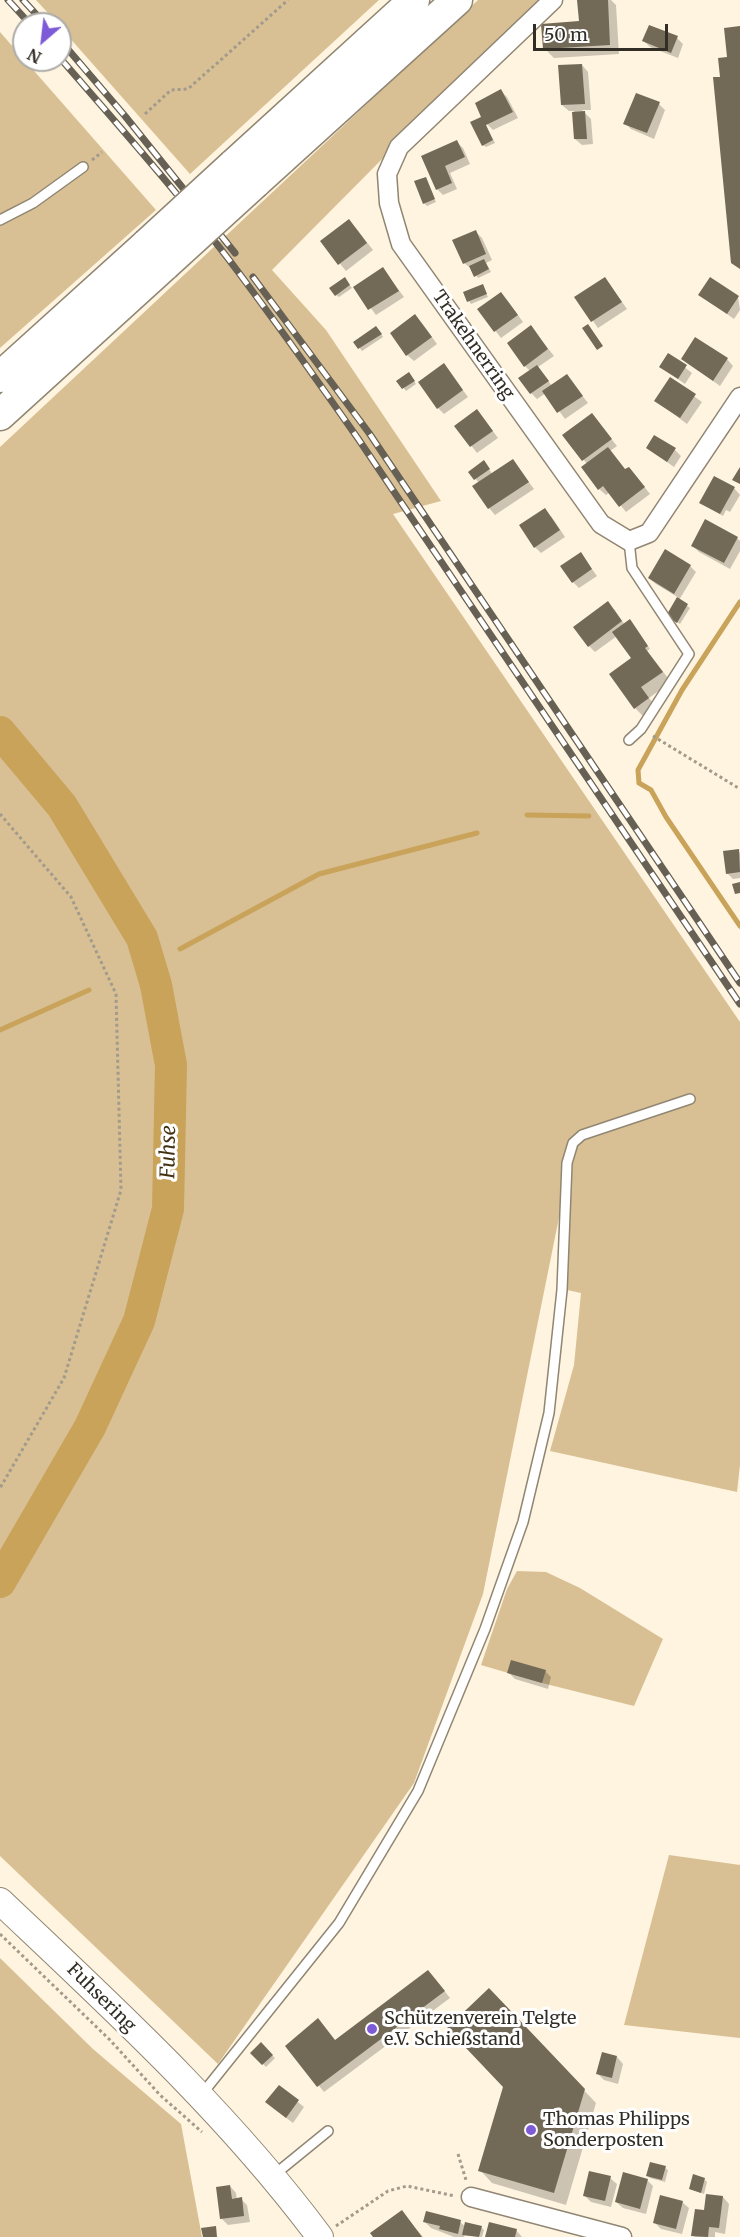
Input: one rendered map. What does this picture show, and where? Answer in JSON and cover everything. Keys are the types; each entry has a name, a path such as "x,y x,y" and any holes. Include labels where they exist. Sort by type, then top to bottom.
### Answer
{"highway":[{"path":"244,174 414,0"},
{"path":"0,415 156,254 244,174 457,0"},
{"path":"0,377 156,254"}],"main road":[{"name":"Fuhsering","path":"0,1901 238,2135 320,2237"}],"street":[{"name":"Trakehnerring","path":"553,0 399,147 387,174 389,203 401,244 601,524 629,541"},
{"path":"629,541 649,533 740,397"},
{"path":"471,2197 622,2237"}],"lane":[{"path":"0,220 33,203 83,167"},
{"path":"629,541 632,568 689,654 641,729 629,740"},
{"path":"200,2096 345,1913 418,1791 485,1629 524,1522 549,1413 562,1290 567,1163 573,1143 582,1136 690,1099"},
{"path":"273,2176 328,2131"}],"path":[{"path":"145,114 171,90 188,89 288,0"},
{"path":"665,744 740,789"},
{"path":"0,814 71,897 116,994 121,1190 64,1378 0,1488"},
{"path":"0,1934 110,2040 160,2095 207,2137"},
{"path":"320,2237 388,2191 407,2186 453,2196 471,2197 458,2154"}],"shaded area":[{"path":"36,0 379,0 190,174 72,41 72,12 47,12"},
{"path":"478,0 544,0 272,270 326,330 441,501 393,514 740,1022 740,1465 737,1492 550,1451 574,1365 581,1293 567,1290 570,1163 483,1594 414,1783 218,2064 0,1856 0,447"},
{"path":"0,32 12,46 12,72 35,72 156,210 0,348"},
{"path":"517,1571 546,1572 580,1588 663,1639 634,1706 481,1665 507,1589"},
{"path":"669,1855 740,1865 740,2038 624,2025"},
{"path":"0,1958 93,2049 181,2124 202,2237 0,2237"}],"building":[{"path":"577,0 608,0 610,45 543,49 541,24 579,21"},
{"path":"649,25 678,36 671,53 642,41"},
{"path":"740,26 740,269 731,263 713,77 720,77 718,58 727,57 724,28"},
{"path":"582,64 585,104 561,105 558,65"},
{"path":"501,89 513,112 486,125 493,140 482,146 470,122 481,117 475,103"},
{"path":"636,93 660,102 647,133 623,124"},
{"path":"585,111 587,139 574,139 572,112"},
{"path":"457,140 465,157 445,166 452,183 436,190 421,156"},
{"path":"426,177 435,199 423,204 414,181"},
{"path":"349,219 367,243 338,265 320,241"},
{"path":"476,230 486,254 463,264 452,240"},
{"path":"484,259 489,269 474,277 469,266"},
{"path":"383,267 399,291 368,310 353,287"},
{"path":"345,277 350,285 335,296 329,288"},
{"path":"605,277 622,302 591,322 574,297"},
{"path":"710,277 739,296 727,314 698,295"},
{"path":"483,284 487,294 467,302 463,292"},
{"path":"501,292 518,315 494,332 477,309"},
{"path":"415,314 432,337 406,356 390,333"},
{"path":"588,324 603,346 597,350 582,328"},
{"path":"531,325 548,349 524,367 507,343"},
{"path":"376,326 382,334 358,349 353,342"},
{"path":"695,337 728,358 713,381 681,359"},
{"path":"668,353 687,365 678,379 659,367"},
{"path":"444,363 463,390 437,409 418,382"},
{"path":"537,365 549,381 530,394 518,378"},
{"path":"409,372 415,381 402,389 396,381"},
{"path":"567,374 583,396 557,413 542,391"},
{"path":"670,377 696,394 680,418 654,401"},
{"path":"477,409 493,431 470,447 454,426"},
{"path":"592,413 612,439 582,461 562,435"},
{"path":"654,435 676,448 667,462 646,448"},
{"path":"608,447 625,469 629,467 645,487 619,507 603,486 598,490 581,467"},
{"path":"513,459 529,482 488,509 472,486"},
{"path":"484,460 490,469 474,480 468,472"},
{"path":"740,467 740,484 732,480"},
{"path":"714,476 735,487 720,514 699,503"},
{"path":"545,508 560,530 534,548 519,525"},
{"path":"705,519 738,537 724,563 691,546"},
{"path":"665,549 691,565 674,594 648,578"},
{"path":"581,552 592,569 572,583 560,566"},
{"path":"677,597 688,604 677,623 666,616"},
{"path":"608,601 622,621 588,647 573,627"},
{"path":"630,619 648,646 645,648 663,672 641,687 649,698 634,709 609,674 631,658 612,632"},
{"path":"739,849 740,872 726,874 723,851"},
{"path":"740,882 740,893 735,894 732,884"},
{"path":"511,1660 546,1670 542,1683 507,1673"},
{"name":"Schützenverein Telgte e.V. Schießstand","path":"428,1970 445,1991 317,2087 285,2046 318,2018 335,2040"},
{"name":"Thomas Philipps Sonderposten","path":"489,1988 585,2089 554,2193 478,2171 503,2087 447,2028"},
{"path":"261,2042 273,2055 262,2065 250,2053"},
{"path":"602,2052 617,2056 612,2078 596,2074"},
{"path":"279,2085 299,2100 286,2118 265,2102"},
{"path":"650,2162 666,2166 662,2180 646,2176"},
{"path":"589,2171 611,2176 605,2201 583,2196"},
{"path":"623,2172 648,2179 640,2209 615,2202"},
{"path":"693,2174 705,2178 701,2193 689,2189"},
{"path":"230,2185 232,2199 242,2197 244,2216 220,2219 216,2187"},
{"path":"706,2194 723,2196 719,2228 709,2227 708,2237 691,2236 695,2209 704,2210"},
{"path":"660,2195 683,2201 676,2229 653,2223"},
{"path":"402,2210 422,2237 373,2237 370,2233"},
{"path":"426,2211 461,2220 458,2234 423,2222"},
{"path":"465,2222 482,2226 479,2237 462,2235"},
{"path":"489,2222 517,2229 515,2237 485,2237"},
{"path":"216,2226 217,2237 203,2237 201,2228"}],"waterway":[{"path":"639,783 638,770 682,690 740,602"},
{"name":"Fuhse","path":"0,732 62,806 142,938 156,985 171,1065 168,1209 139,1321 90,1427 0,1582"},
{"path":"639,783 651,790 666,817 740,926"},
{"path":"527,815 589,816"},
{"path":"180,949 319,874 477,833"},
{"path":"0,1030 89,990"}],"railway":[{"path":"8,0 19,12"},
{"path":"23,0 34,12"},
{"path":"72,54 235,253"},
{"path":"72,72 194,215 298,354 359,440 740,1004"},
{"path":"253,277 369,433 740,983"}],"place":[{"name":"Schützenverein Telgte e.V. Schießstand","path":"372,2029"},
{"name":"Thomas Philipps Sonderposten","path":"531,2130"}]}
